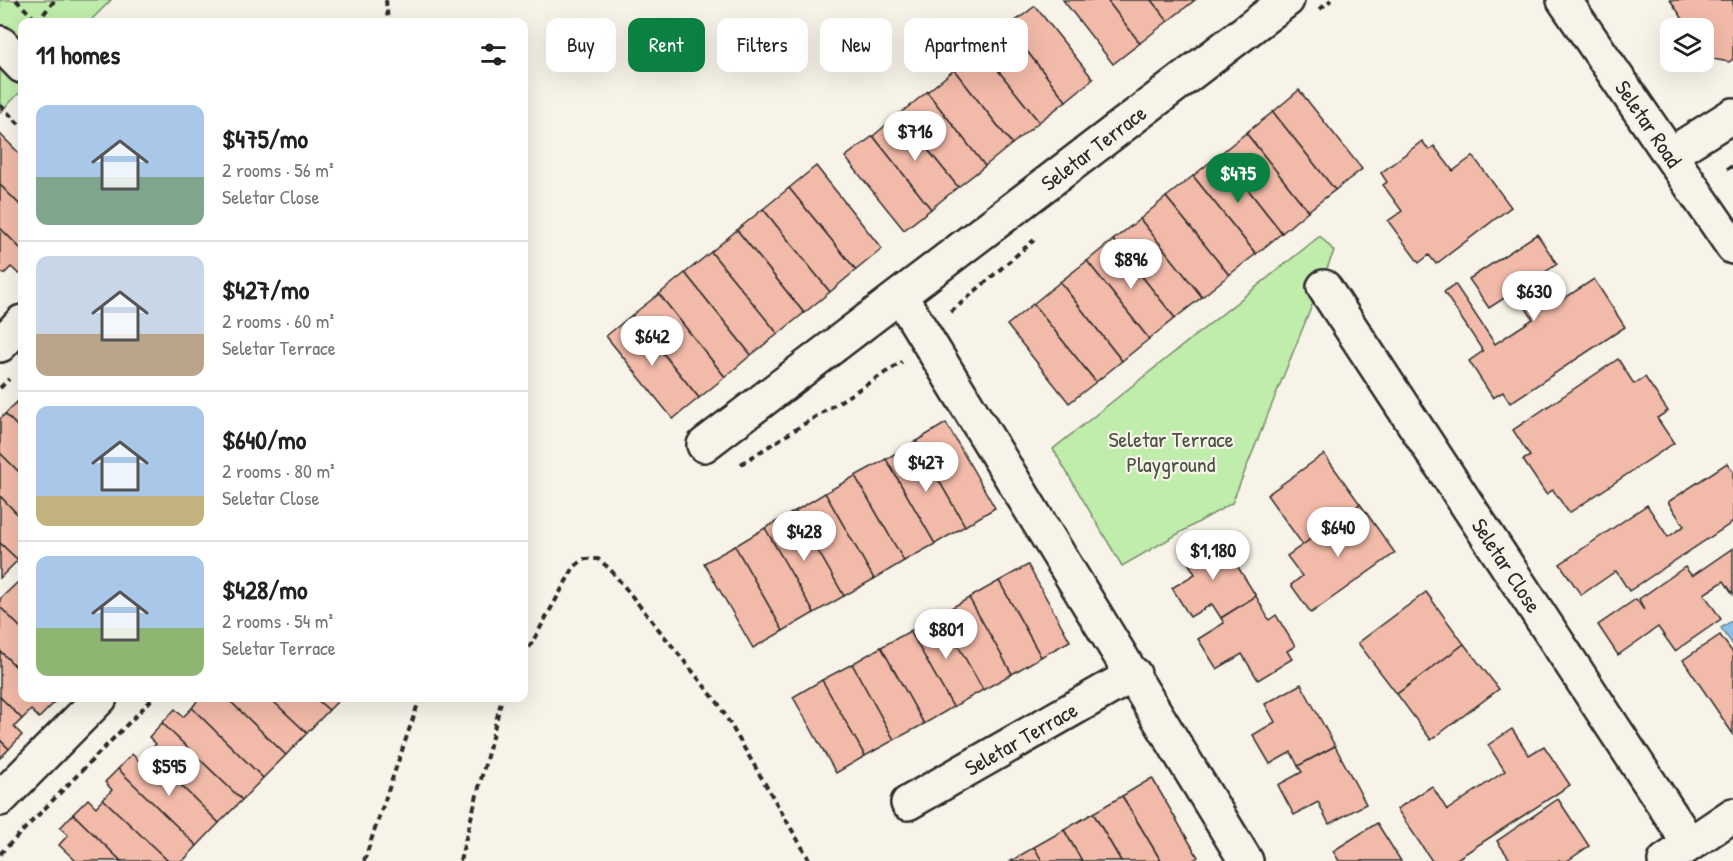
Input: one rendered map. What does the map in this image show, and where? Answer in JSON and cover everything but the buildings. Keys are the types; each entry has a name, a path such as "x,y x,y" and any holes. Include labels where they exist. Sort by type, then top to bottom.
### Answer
{"street":[{"name":"Seletar Terrace","path":"704,445 901,297 1024,200 1287,0"},
{"name":"Seletar Road","path":"1564,0 1733,247"},
{"path":"0,43 18,62"},
{"path":"1671,154 1733,115"},
{"name":"Seletar Close","path":"1324,287 1678,826 1676,853"},
{"path":"901,297 1134,674 1246,861"},
{"path":"0,345 18,326"},
{"name":"Seletar Terrace","path":"908,803 1134,674"},
{"path":"0,799 96,702"},
{"name":"Seletar Close","path":"1676,853 1733,814"}],"path":[{"path":"16,0 33,18"},
{"path":"40,18 55,0"},
{"path":"386,0 388,18"},
{"path":"0,105 18,123"},
{"path":"1727,169 1733,166"},
{"path":"528,650 574,567 584,559 598,559 610,569 718,703 810,861"},
{"path":"0,854 149,702"},
{"path":"364,861 419,702"},
{"path":"460,861 501,702"}],"green space":[{"path":"0,0 111,0 93,18 18,18 18,94 0,113"},
{"name":"Seletar Terrace Playground","path":"1320,236 1334,251 1232,503 1122,566 1053,449"}],"water":[{"path":"1733,620 1733,645 1721,628"}]}
